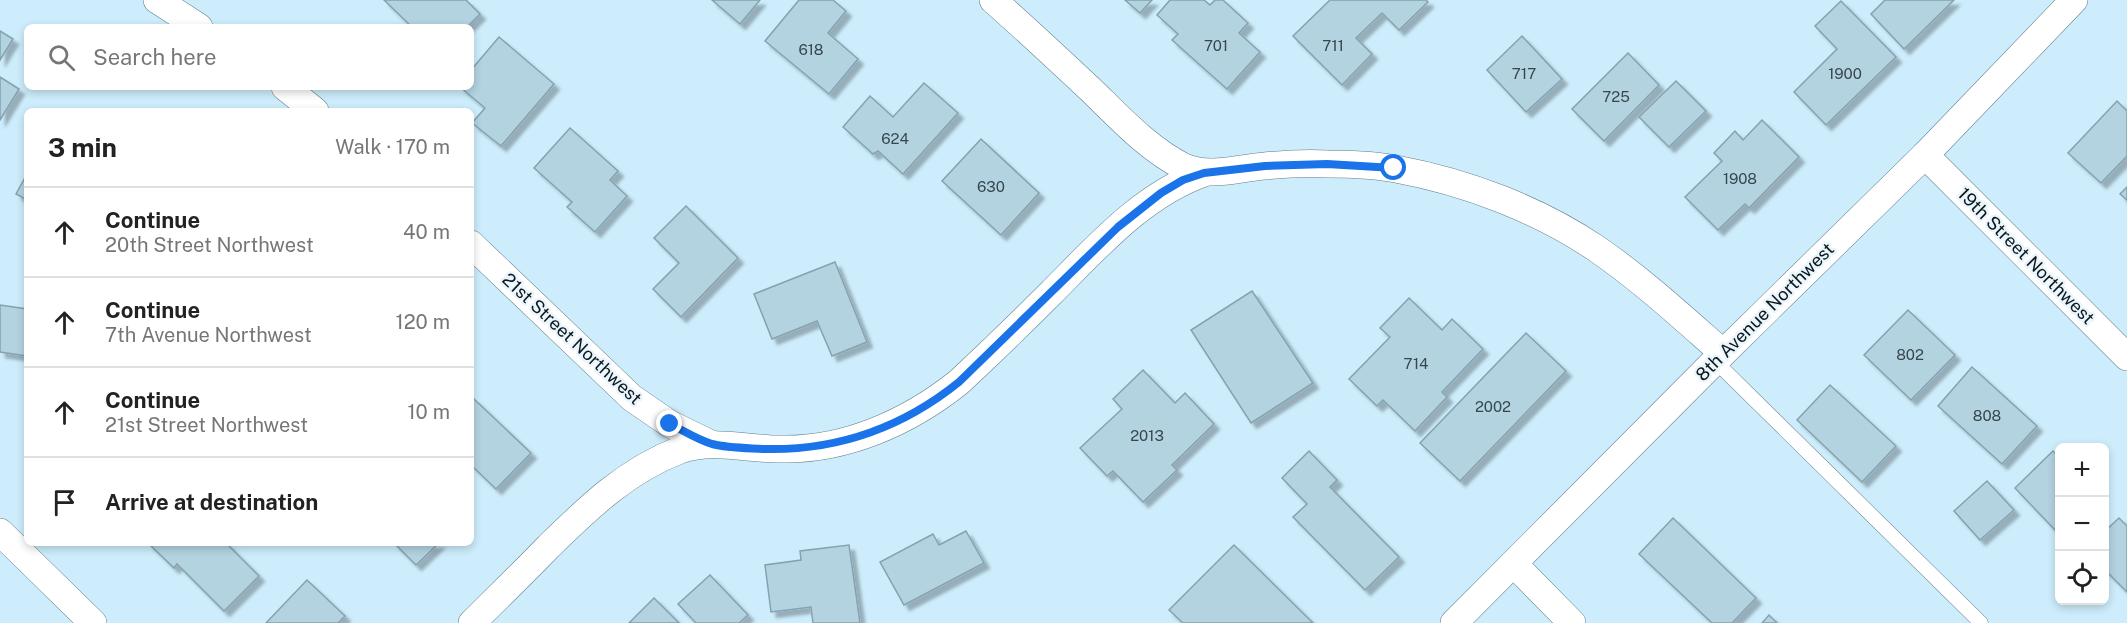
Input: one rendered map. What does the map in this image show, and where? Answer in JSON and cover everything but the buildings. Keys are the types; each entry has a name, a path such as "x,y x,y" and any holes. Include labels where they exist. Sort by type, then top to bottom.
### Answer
{"street":[{"path":"157,0 194,24"},
{"path":"993,0 1036,37 1132,130 1166,157 1204,173"},
{"name":"8th Avenue Northwest","path":"1454,623 1924,154 2074,0"},
{"path":"289,90 311,108"},
{"name":"19th Street Northwest","path":"1924,154 2127,357"},
{"path":"472,623 595,501 625,478 682,450 711,444 783,449 828,445 873,432 907,418 937,400 959,382 1118,227 1161,193 1183,180 1204,173 1265,166 1327,164 1394,168 1439,178 1493,197 1546,220 1596,249 1655,292 1719,357"},
{"name":"21st Street Northwest","path":"474,247 632,398 670,424 711,444"},
{"path":"0,532 93,623"},
{"path":"1514,564 1572,623"}],"lane":[{"path":"1719,357 1982,623"}],"route":[{"path":"670,424 711,444 746,448 783,449 828,445 873,432 907,418 937,400 959,382 1118,227 1161,193 1183,180 1204,173 1265,166 1327,164 1394,168"}]}
